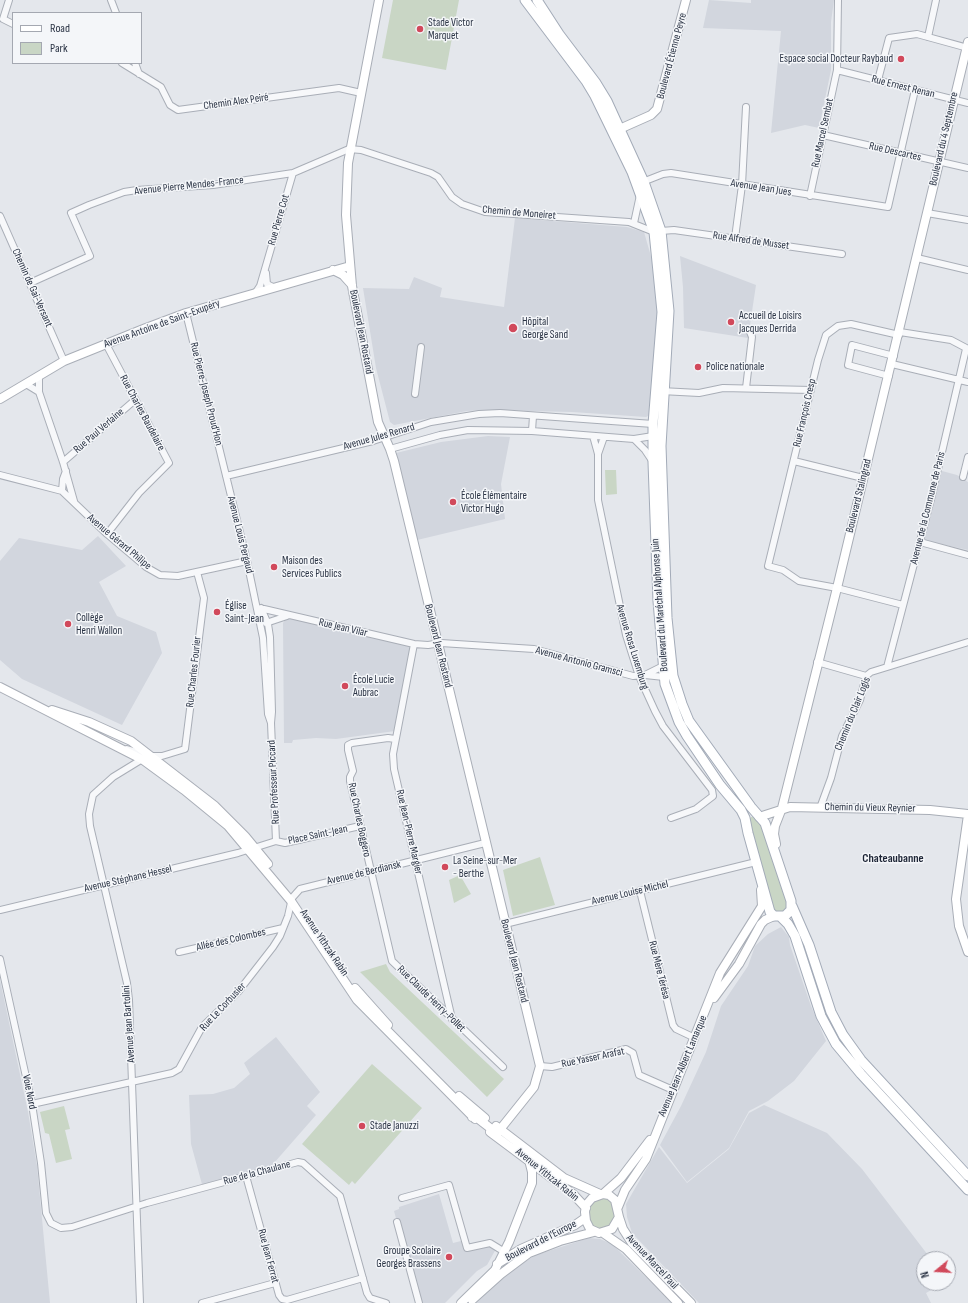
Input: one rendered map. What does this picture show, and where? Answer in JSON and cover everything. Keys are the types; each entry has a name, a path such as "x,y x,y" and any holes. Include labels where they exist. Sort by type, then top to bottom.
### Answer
{"main road":[{"name":"Boulevard du Maréchal Alphonse Juin","path":"525,0 586,81 617,131"},
{"name":"Boulevard du Maréchal Alphonse Juin","path":"537,0 559,34 596,83 640,183 657,232 662,312 660,391 653,462 658,601 662,666 664,677 679,722 720,785 741,810 747,823 770,912 788,924 795,936 821,1016 836,1044 968,1190"},
{"name":"Boulevard du Maréchal Alphonse Juin","path":"640,183 640,194 657,232"},
{"name":"Boulevard du Maréchal Alphonse Juin","path":"657,429 661,446 667,618 673,676 686,714 695,730 765,823 792,906 809,945 831,1012 843,1035 861,1060 968,1176"},
{"path":"747,823 752,817 759,817"},
{"path":"778,917 789,914 792,906"}],"street":[{"path":"9,0 3,11 2,18 12,23"},
{"path":"111,0 116,12"},
{"path":"349,150 380,0"},
{"name":"Boulevard Étienne Peyre","path":"617,131 651,115 657,109 686,0"},
{"name":"Rue Marcel Sembat","path":"810,196 837,70 838,0"},
{"path":"928,37 936,0"},
{"path":"878,80 889,38 917,34 968,46"},
{"name":"Boulevard du 4 Septembre","path":"927,213 938,162 968,46"},
{"name":"Chemin Alex Peiré","path":"124,64 161,87 170,105 175,110 339,88 361,93"},
{"path":"135,64 139,74"},
{"name":"Rue Ernest Renan","path":"837,70 968,103"},
{"path":"900,153 915,90"},
{"path":"735,238 742,185 746,107"},
{"name":"Rue Descartes","path":"823,134 968,168"},
{"name":"Avenue Pierre Mendes-France","path":"30,283 90,256 71,213 89,205 124,192 212,185 292,173 349,150"},
{"name":"Chemin de Moneiret","path":"349,150 361,150 431,173 438,177 452,197 462,204 485,212 634,222 657,232"},
{"name":"Boulevard Jean Rostand","path":"349,150 346,215 352,286 378,422 390,449 439,643 485,843 540,1066 534,1087 500,1130"},
{"name":"Avenue Jean Jues","path":"640,183 663,174 671,173 810,196 888,207 900,153"},
{"name":"Rue Pierre Cot","path":"256,292 260,286 292,173"},
{"path":"634,222 640,194"},
{"path":"927,213 968,220"},
{"name":"Boulevard Stalingrad","path":"779,863 774,834 782,808 817,662 837,588 893,360 927,213"},
{"name":"Chemin de Gai-Versant","path":"0,216 64,361"},
{"name":"Rue Alfred de Musset","path":"657,232 674,230 842,254"},
{"path":"917,258 968,270"},
{"name":"Avenue Antoine de Saint-Exupéry","path":"0,399 64,361 186,313 350,266"},
{"path":"265,268 267,284 273,287"},
{"path":"333,270 343,275 352,286"},
{"name":"Rue Pierre-Joseph Proud'Hon","path":"186,313 226,476"},
{"name":"Rue François Cresp","path":"837,588 799,581 783,570 768,566 826,335 838,326 851,324 899,333 951,340 967,349"},
{"path":"746,388 752,337 750,332"},
{"name":"Rue Charles Baudelaire","path":"106,344 169,463 139,493 107,534"},
{"path":"889,376 848,365 852,345 893,360 968,382"},
{"path":"415,394 421,347"},
{"name":"Avenue de la Commune de Paris","path":"888,667 967,349"},
{"path":"39,376 39,392 66,471 74,501"},
{"path":"26,384 39,392"},
{"path":"660,391 699,393 723,388 811,390"},
{"name":"Rue Paul Verlaine","path":"63,462 135,400"},
{"name":"Avenue Jules Renard","path":"226,476 385,437 431,422 454,417 500,413 657,429"},
{"path":"532,431 533,416"},
{"name":"Avenue Jules Renard","path":"390,449 440,435 468,430 532,431 634,439 657,429"},
{"name":"Avenue Rosa Luxemburg","path":"593,436 598,454 597,486 599,506 626,635 642,675 651,705 664,726 712,790 713,796 708,801 696,809 671,818"},
{"name":"Avenue Rosa Luxemburg","path":"598,454 604,437"},
{"path":"634,439 645,450 653,462"},
{"path":"963,477 968,457"},
{"path":"794,461 863,478"},
{"path":"64,493 63,479 66,471"},
{"name":"Avenue Gérard Philipe","path":"0,475 51,487 64,493 107,534 146,567 160,574 178,576 247,561"},
{"name":"Avenue Louis Pergaud","path":"226,476 247,561 259,618"},
{"path":"51,487 63,479"},
{"path":"64,493 69,485"},
{"path":"920,542 968,555"},
{"name":"Rue Charles Fourier","path":"161,765 185,749 204,598 197,572"},
{"path":"837,588 903,605"},
{"name":"Avenue Louis Pergaud","path":"254,594 268,624"},
{"path":"262,610 259,618 268,624 288,615"},
{"name":"Rue Jean Vilar","path":"262,610 414,644 425,645"},
{"name":"Rue Professeur Piccard","path":"259,618 265,655 268,714 271,723"},
{"name":"Rue Professeur Piccard","path":"268,624 276,841"},
{"name":"Chemin du Clair Logis","path":"820,808 831,778 842,736 860,700 866,676 871,672 968,642"},
{"name":"Avenue Antonio Gramsci","path":"425,645 439,643 534,649 628,675 664,677"},
{"name":"Rue Jean-Pierre Margier","path":"414,644 395,739 393,754 394,769 452,1019"},
{"path":"817,662 866,676"},
{"path":"642,675 662,666"},
{"name":"Avenue Yithzak Rabin","path":"0,687 82,729 161,765 229,818 292,899 365,1000 464,1101 570,1182 601,1194"},
{"name":"Avenue Yithzak Rabin","path":"41,707 67,714 105,728 131,742 143,756 161,765 252,849"},
{"name":"Rue Charles Boggero","path":"371,872 350,781 353,771 348,746 358,742 388,738 395,739"},
{"name":"Avenue Jean Bartolini","path":"140,1303 127,984 90,826 89,814 93,795 113,777 143,756"},
{"name":"Boulevard Stalingrad","path":"773,812 789,778"},
{"name":"Chemin du Vieux Reynier","path":"773,812 782,808 820,808 930,810 968,815 956,899 959,926 968,952"},
{"path":"759,817 773,812"},
{"name":"Place Saint-Jean","path":"252,849 276,841 285,843 360,826"},
{"name":"Avenue de Berdiansk","path":"292,899 300,889 308,886 371,872 485,843"},
{"name":"Avenue Stéphane Hessel","path":"0,910 252,849"},
{"name":"Avenue Louise Michel","path":"505,924 756,862"},
{"name":"Rue Claude Henry-Pollet","path":"371,872 392,961 503,1067"},
{"name":"Avenue Jean-Albert Lamarque","path":"618,1207 625,1190 646,1159 673,1090 710,1003 720,973 762,906 760,878"},
{"name":"Rue Mère Térésa","path":"640,890 673,1025 676,1029 695,1038"},
{"name":"Avenue Yithzak Rabin","path":"292,899 357,1000 472,1117 572,1194 586,1208"},
{"name":"Rue Le Corbusier","path":"32,1104 175,1072 179,1069 202,1027 238,992 273,947 283,928 292,899"},
{"name":"Avenue Jean-Albert Lamarque","path":"710,1003 739,964 761,924 765,920 778,917"},
{"name":"Allée des Colombes","path":"179,952 283,928"},
{"name":"Voie Nord","path":"0,959 32,1104 41,1163 46,1213 53,1225"},
{"name":"Rue Yasser Arafat","path":"540,1066 552,1067 626,1048 633,1053 639,1075 673,1090"},
{"path":"472,1117 476,1117 494,1131 498,1132 500,1130 499,1134 501,1139"},
{"name":"Avenue Jean-Albert Lamarque","path":"601,1194 624,1174 657,1129"},
{"path":"497,1264 509,1242 532,1183 532,1172 529,1160"},
{"name":"Rue de la Chaulane","path":"53,1225 61,1228 72,1227 136,1206 298,1162 303,1163 340,1196 370,1298 386,1303"},
{"path":"532,1183 541,1177 548,1175"},
{"name":"Rue Jean Ferrat","path":"246,1176 275,1282 279,1295 282,1299 287,1300 363,1278"},
{"path":"402,1198 449,1185 467,1248 490,1243 503,1251"},
{"path":"601,1194 613,1198 618,1207 619,1217 614,1226 603,1233 594,1232 587,1224 585,1218 586,1208 592,1198 601,1194"},
{"name":"Avenue Marcel Paul","path":"619,1217 623,1229 632,1243 691,1303"},
{"name":"Boulevard de l'Europe","path":"455,1303 497,1264 521,1249 575,1225 585,1218"},
{"path":"397,1222 419,1303"},
{"name":"Boulevard de l'Europe","path":"468,1303 501,1274 529,1253 560,1241 594,1232"},
{"name":"Avenue Marcel Paul","path":"603,1233 626,1249 678,1303"},
{"path":"509,1242 521,1249"},
{"name":"Boulevard de l'Europe","path":"461,1303 495,1270 497,1264"},
{"path":"202,1303 275,1282"}],"shaded area":[{"path":"709,0 751,3 751,0 834,0 831,22 831,70 819,128 805,125 771,133 781,31 703,28"},
{"name":"Hôpital George Sand","path":"515,218 627,227 644,232 652,260 657,313 650,415 646,417 572,412 483,410 467,411 394,425 390,422 376,368 363,288 409,289 414,277 442,288 440,297 504,307"},
{"path":"680,256 756,285 748,338 684,328 683,287"},
{"name":"École Élémentaire Victor Hugo","path":"488,436 510,437 501,484 505,519 413,541 392,454 441,442"},
{"path":"942,471 957,475 968,482 968,550 923,540"},
{"name":"Collège Henri Wallon","path":"98,536 126,566 99,582 117,616 156,632 162,653 122,725 22,679 0,660 0,561 19,538 82,550"},
{"name":"École Lucie Aubrac","path":"288,615 414,644 395,731 336,739 316,738 293,740 292,743 284,743 283,623"},
{"path":"781,927 789,937 790,945 811,1006 826,1041 794,1081 768,1101 749,1111 729,1148 687,1182 660,1145 681,1106 706,1052 721,1006 748,966 755,946 768,934"},
{"path":"0,980 28,1112 37,1166 50,1303 0,1303"},
{"path":"276,1037 320,1092 307,1106 316,1115 267,1171 203,1188 191,1144 189,1095 213,1094 234,1088 250,1074 244,1063"},
{"path":"764,1105 827,1133 862,1169 925,1251 916,1251 916,1291 930,1291 926,1293 931,1303 699,1303 632,1233 627,1217 626,1204 659,1147 687,1183 729,1149 749,1113"},
{"name":"Groupe Scolaire Georges Brassens","path":"439,1194 453,1243 465,1240 467,1248 486,1243 497,1247 487,1265 477,1271 445,1303 419,1303 394,1211 399,1209 399,1207"},
{"path":"589,1238 600,1239 612,1244 672,1303 475,1303 516,1267 536,1255"}],"green space":[{"name":"Stade Victor Marquet","path":"393,0 459,0 446,70 382,58"},
{"path":"605,470 616,470 617,494 606,495"},
{"path":"751,817 759,817 791,910 774,916 749,820"},
{"path":"540,857 555,905 513,916 503,870"},
{"path":"460,875 471,894 454,903 449,880"},
{"path":"386,964 390,972 504,1079 487,1097 360,972"},
{"name":"Stade Januzzi","path":"372,1064 422,1108 355,1184 352,1181 349,1185 302,1144"},
{"path":"64,1106 70,1129 65,1130 72,1159 56,1163 49,1134 45,1133 40,1112"},
{"path":"592,1198 613,1198 616,1224 599,1233 586,1221"}],"place":[{"name":"Stade Victor Marquet","path":"420,29"},
{"name":"Espace social Docteur Raybaud","path":"901,59"},
{"name":"Accueil de Loisirs Jacques Derrida","path":"731,322"},
{"name":"Hôpital George Sand","path":"513,328"},
{"name":"Police nationale","path":"698,367"},
{"name":"École Élémentaire Victor Hugo","path":"453,502"},
{"name":"Maison des Services Publics","path":"274,567"},
{"name":"Église Saint-Jean","path":"217,612"},
{"name":"Collège Henri Wallon","path":"68,624"},
{"name":"École Lucie Aubrac","path":"345,686"},
{"name":"La Seine-sur-Mer - Berthe","path":"445,867"},
{"name":"Stade Januzzi","path":"362,1126"},
{"name":"Groupe Scolaire Georges Brassens","path":"449,1257"}],"district":[{"name":"Chateaubanne","path":"893,859"}]}
